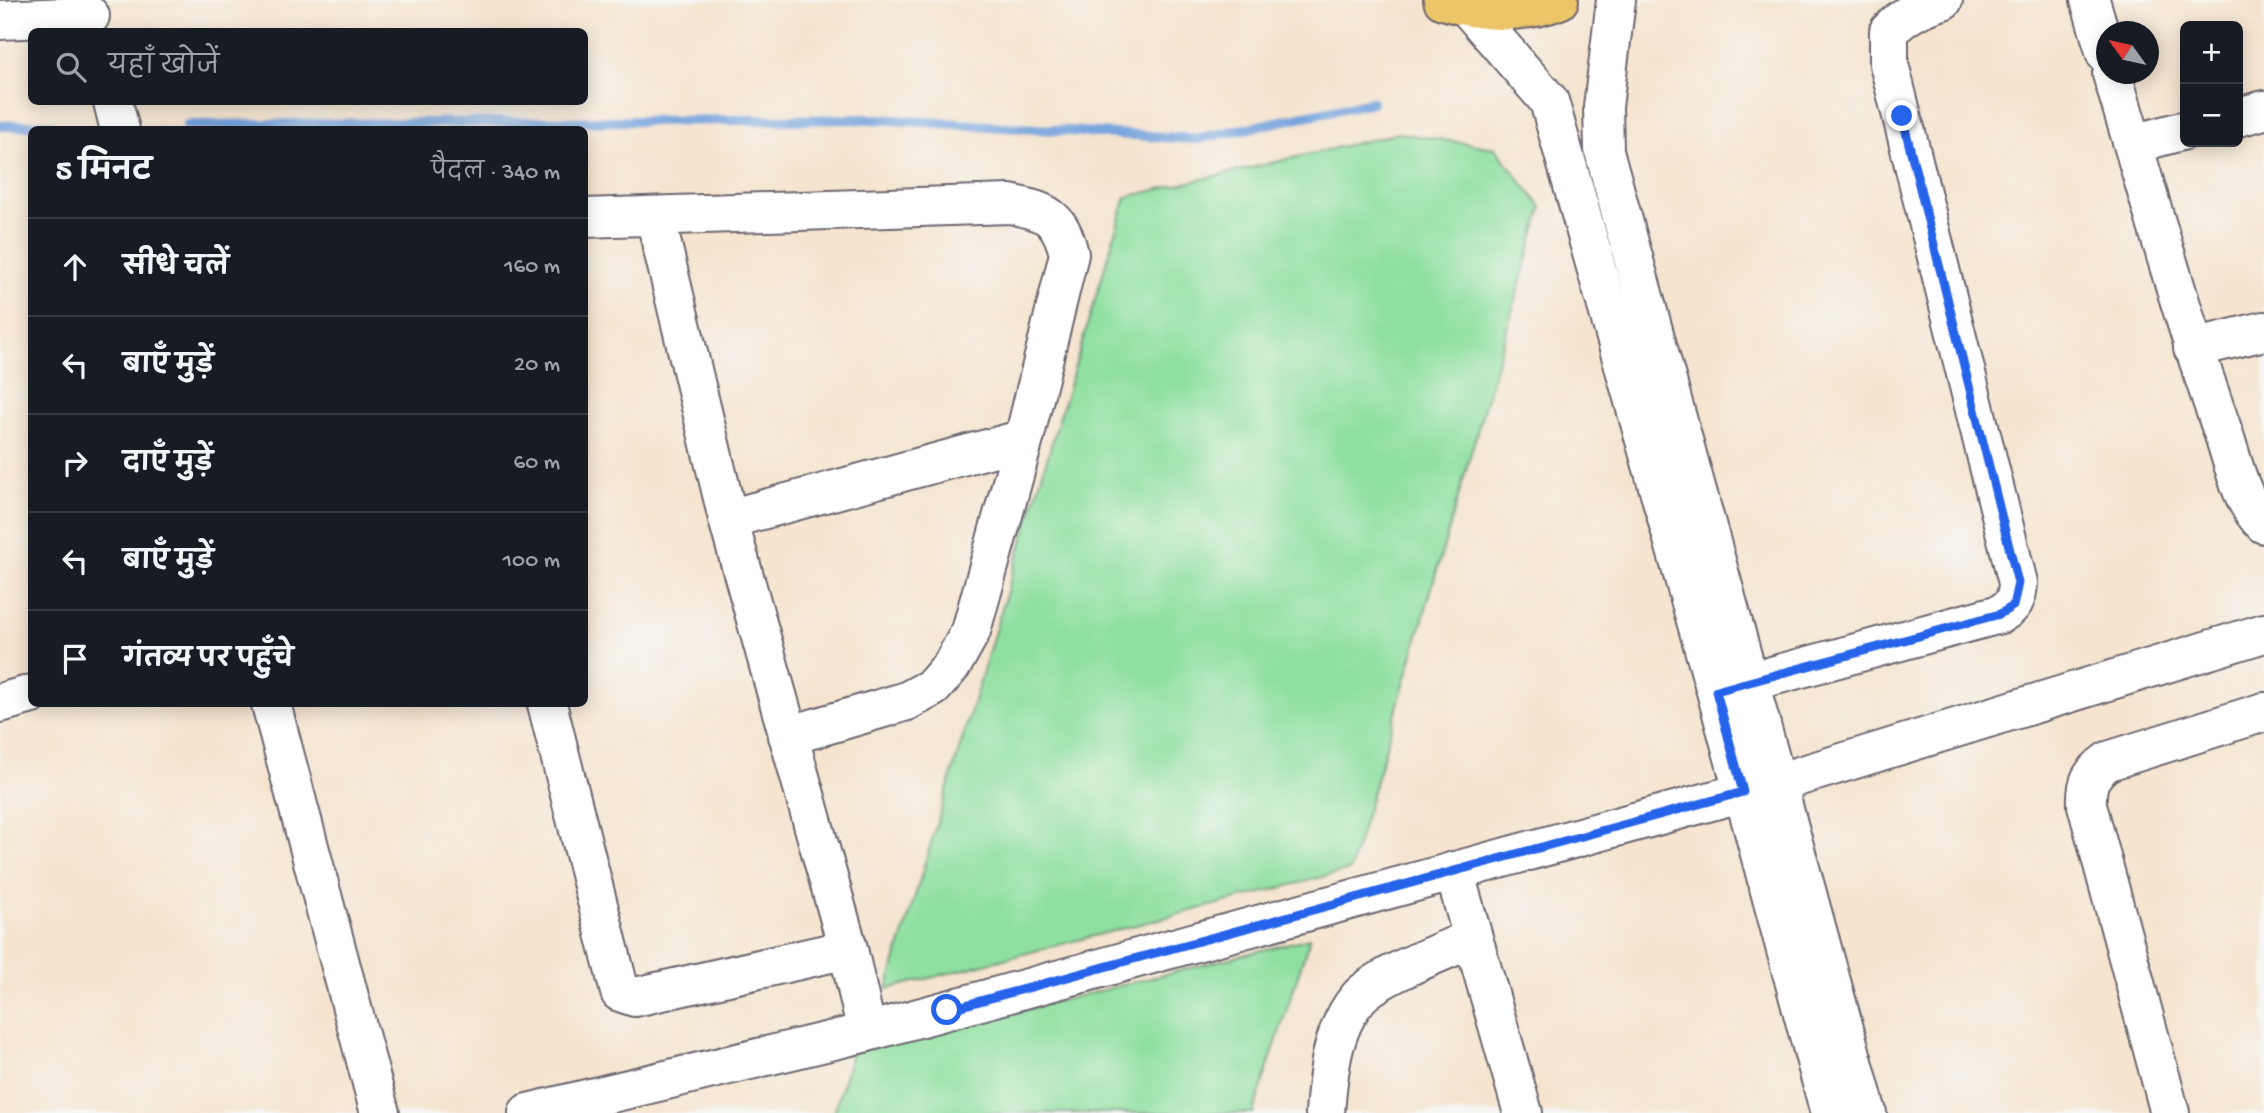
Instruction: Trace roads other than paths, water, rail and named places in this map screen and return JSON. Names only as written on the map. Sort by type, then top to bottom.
[{"type":"highway","points":[[1455,4],[1509,11],[1559,0]]},
{"type":"street","points":[[1616,0],[1603,107],[1604,151],[1733,687],[1760,787],[1830,1113]]},
{"type":"street","points":[[1733,687],[2000,614],[2013,606],[2017,595],[2018,583],[1889,64],[1889,31],[1919,7],[1943,0]]},
{"type":"street","points":[[2090,0],[2096,21]]},
{"type":"street","points":[[1455,4],[1549,101],[1733,687]]},
{"type":"street","points":[[0,20],[90,16]]},
{"type":"street","points":[[2115,84],[2193,348],[2245,493],[2256,517],[2264,524]]},
{"type":"street","points":[[114,105],[119,126]]},
{"type":"street","points":[[2243,116],[2264,110]]},
{"type":"street","points":[[2133,144],[2180,131]]},
{"type":"street","points":[[588,218],[1010,204],[1050,215],[1063,230],[1069,254],[1024,439],[971,631],[952,665],[933,687],[907,701],[788,736]]},
{"type":"street","points":[[655,216],[728,519],[848,949],[867,1032]]},
{"type":"street","points":[[2193,348],[2264,331]]},
{"type":"street","points":[[728,519],[1024,439]]},
{"type":"street","points":[[528,1113],[867,1032],[1760,787],[2264,633]]},
{"type":"street","points":[[0,703],[28,695]]},
{"type":"street","points":[[272,707],[380,1113]]},
{"type":"street","points":[[548,707],[616,985],[620,992],[635,997],[848,949]]},
{"type":"street","points":[[2170,1113],[2087,805],[2086,787],[2092,773],[2108,761],[2264,712]]},
{"type":"street","points":[[1760,787],[1867,1113]]},
{"type":"street","points":[[1454,871],[1523,1113]]},
{"type":"street","points":[[1325,1113],[1334,1043],[1347,1015],[1361,995],[1386,979],[1474,938]]},
{"type":"waterway","points":[[187,125],[876,119],[1196,139],[1372,102]]},
{"type":"waterway","points":[[0,126],[48,125]]}]
